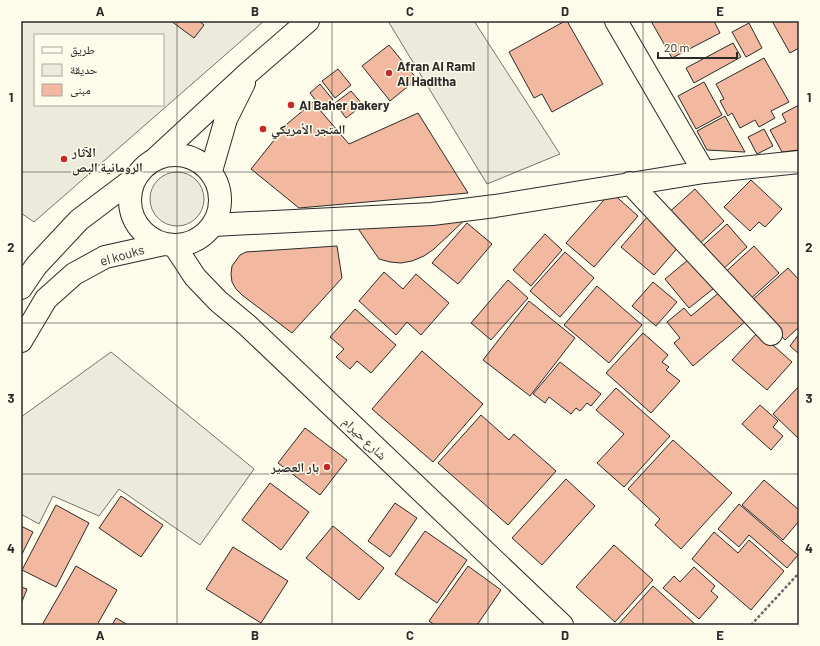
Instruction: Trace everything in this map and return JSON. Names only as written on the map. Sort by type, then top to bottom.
[{"type":"street","points":[[21,288],[36,266],[79,220],[136,177],[143,168],[308,21]]},
{"type":"street","points":[[616,21],[704,172]]},
{"type":"street","points":[[211,171],[226,120],[248,73]]},
{"type":"street","points":[[136,177],[131,192],[131,209],[138,224],[149,236],[169,244],[189,243],[203,236],[213,225],[221,207],[219,188],[211,171],[198,161],[184,155],[168,155],[153,160]]},
{"type":"street","points":[[213,225],[432,214],[495,206],[704,172],[799,162]]},
{"type":"street","points":[[630,183],[771,334]]},
{"type":"street","name":"el kouks","points":[[21,341],[46,299],[74,274],[105,257],[169,244]]},
{"type":"street","name":"شارع حيرام","points":[[169,244],[195,277],[218,301],[246,325],[562,625]]},
{"type":"path","points":[[751,625],[799,573]]},
{"type":"green space","name":"الآثار الرومانية البص","points":[[21,21],[264,21],[34,222],[21,213]]},
{"type":"green space","points":[[172,172],[182,172],[192,176],[200,184],[204,194],[204,204],[200,214],[192,222],[182,226],[172,226],[162,222],[154,214],[150,204],[150,194],[154,184],[162,176]]},
{"type":"shaded area","points":[[388,21],[474,21],[560,154],[487,184]]},
{"type":"shaded area","points":[[111,352],[254,469],[200,545],[119,489],[99,516],[53,496],[39,524],[21,514],[21,417]]},
{"type":"building","points":[[171,21],[199,21],[204,25],[194,38]]},
{"type":"building","points":[[567,21],[603,84],[552,112],[542,94],[534,98],[509,52]]},
{"type":"building","points":[[651,21],[714,21],[720,33],[672,58]]},
{"type":"building","points":[[772,21],[799,21],[799,48],[790,53]]},
{"type":"building","points":[[749,23],[762,48],[746,57],[732,32]]},
{"type":"building","points":[[733,43],[741,57],[694,83],[686,68]]},
{"type":"building","name":"Afran Al Raml Al Haditha","points":[[389,45],[417,79],[390,101],[362,66]]},
{"type":"building","points":[[764,58],[789,102],[771,111],[775,118],[759,127],[755,120],[740,128],[732,113],[728,116],[720,101],[724,99],[716,84]]},
{"type":"building","points":[[338,69],[351,85],[335,98],[322,81]]},
{"type":"building","points":[[704,82],[722,115],[696,129],[678,96]]},
{"type":"building","points":[[320,84],[333,100],[322,109],[310,93]]},
{"type":"building","points":[[351,91],[363,105],[346,118],[335,103]]},
{"type":"building","points":[[313,102],[349,144],[418,113],[468,193],[299,208],[251,169],[287,124]]},
{"type":"building","points":[[799,105],[799,150],[782,152],[770,130],[786,122],[782,114]]},
{"type":"building","points":[[725,116],[745,152],[707,150],[697,131]]},
{"type":"building","points":[[764,129],[773,146],[757,154],[748,137]]},
{"type":"building","points":[[751,180],[782,209],[765,227],[759,222],[750,231],[724,207]]},
{"type":"building","points":[[695,189],[724,221],[696,247],[666,215]]},
{"type":"building","points":[[611,192],[638,216],[594,267],[566,243]]},
{"type":"building","points":[[469,216],[434,249],[424,256],[412,261],[401,263],[379,259],[357,227]]},
{"type":"building","points":[[648,216],[681,244],[654,275],[621,247]]},
{"type":"building","points":[[467,223],[492,244],[458,284],[432,263]]},
{"type":"building","points":[[727,224],[747,247],[719,273],[698,250]]},
{"type":"building","points":[[545,234],[562,250],[531,286],[513,270]]},
{"type":"building","points":[[337,246],[342,278],[292,333],[242,295],[232,282],[232,266],[240,255],[246,252]]},
{"type":"building","points":[[754,246],[779,273],[746,303],[721,276]]},
{"type":"building","points":[[565,252],[594,278],[560,317],[530,291]]},
{"type":"building","points":[[694,255],[718,285],[689,308],[665,279]]},
{"type":"building","points":[[788,268],[799,280],[799,327],[785,340],[750,302]]},
{"type":"building","points":[[384,272],[403,289],[416,274],[449,303],[421,335],[407,322],[396,335],[359,301]]},
{"type":"building","points":[[508,280],[528,298],[491,340],[471,323]]},
{"type":"building","points":[[653,282],[677,302],[656,326],[632,306]]},
{"type":"building","points":[[597,286],[642,325],[609,363],[564,325]]},
{"type":"building","points":[[721,291],[746,321],[693,366],[674,343],[680,338],[667,322],[684,308],[691,316]]},
{"type":"building","points":[[529,301],[575,338],[530,396],[483,360]]},
{"type":"building","points":[[355,309],[396,345],[371,373],[357,361],[350,369],[336,357],[344,349],[330,337]]},
{"type":"building","points":[[758,332],[792,362],[767,390],[732,360]]},
{"type":"building","points":[[643,333],[668,355],[662,362],[669,367],[666,370],[680,381],[651,413],[606,373]]},
{"type":"building","points":[[799,334],[799,354],[790,346]]},
{"type":"building","points":[[422,351],[483,404],[433,462],[372,409]]},
{"type":"building","points":[[560,362],[601,394],[591,406],[587,403],[580,411],[576,408],[571,414],[549,397],[545,403],[533,394]]},
{"type":"building","points":[[799,386],[799,439],[773,414]]},
{"type":"building","points":[[616,388],[670,436],[624,487],[597,463],[624,434],[596,410]]},
{"type":"building","points":[[760,405],[778,421],[773,427],[783,436],[771,450],[742,424]]},
{"type":"building","points":[[481,415],[509,440],[514,434],[556,471],[508,525],[438,463]]},
{"type":"building","points":[[305,428],[347,460],[320,495],[278,463]]},
{"type":"building","points":[[673,440],[732,493],[681,549],[655,525],[660,519],[628,489]]},
{"type":"building","points":[[566,479],[595,506],[542,565],[512,538]]},
{"type":"building","points":[[764,480],[799,510],[799,521],[783,540],[742,505]]},
{"type":"building","points":[[270,483],[309,512],[281,550],[242,520]]},
{"type":"building","points":[[121,496],[163,525],[141,557],[99,528]]},
{"type":"building","points":[[395,503],[417,518],[390,557],[368,541]]},
{"type":"building","points":[[739,504],[798,555],[787,568],[749,535],[739,547],[718,529]]},
{"type":"building","points":[[56,505],[89,523],[56,587],[22,570]]},
{"type":"building","points":[[21,526],[33,532],[21,556]]},
{"type":"building","points":[[333,526],[384,568],[359,600],[306,558]]},
{"type":"building","points":[[425,531],[467,560],[437,603],[395,574]]},
{"type":"building","points":[[714,532],[738,553],[749,540],[784,571],[751,610],[692,559]]},
{"type":"building","points":[[614,545],[653,580],[615,622],[576,587]]},
{"type":"building","points":[[233,547],[288,581],[261,623],[206,589]]},
{"type":"building","points":[[76,566],[117,590],[97,625],[42,625]]},
{"type":"building","points":[[468,566],[501,590],[477,625],[435,625],[429,621]]},
{"type":"building","points":[[694,567],[715,586],[711,591],[718,597],[699,619],[663,588],[674,576],[680,582]]},
{"type":"building","points":[[653,586],[696,625],[618,625]]},
{"type":"building","points":[[21,587],[27,589],[21,604]]},
{"type":"building","points":[[116,618],[128,625],[112,625]]},
{"type":"place","name":"Afran Al Raml Al Haditha","points":[[389,73]]},
{"type":"place","name":"Al Baher bakery","points":[[291,105]]},
{"type":"place","name":"المتجر الأمريكي","points":[[263,129]]},
{"type":"place","name":"الآثار الرومانية البص","points":[[64,159]]},
{"type":"place","name":"بار العصير","points":[[327,467]]}]
